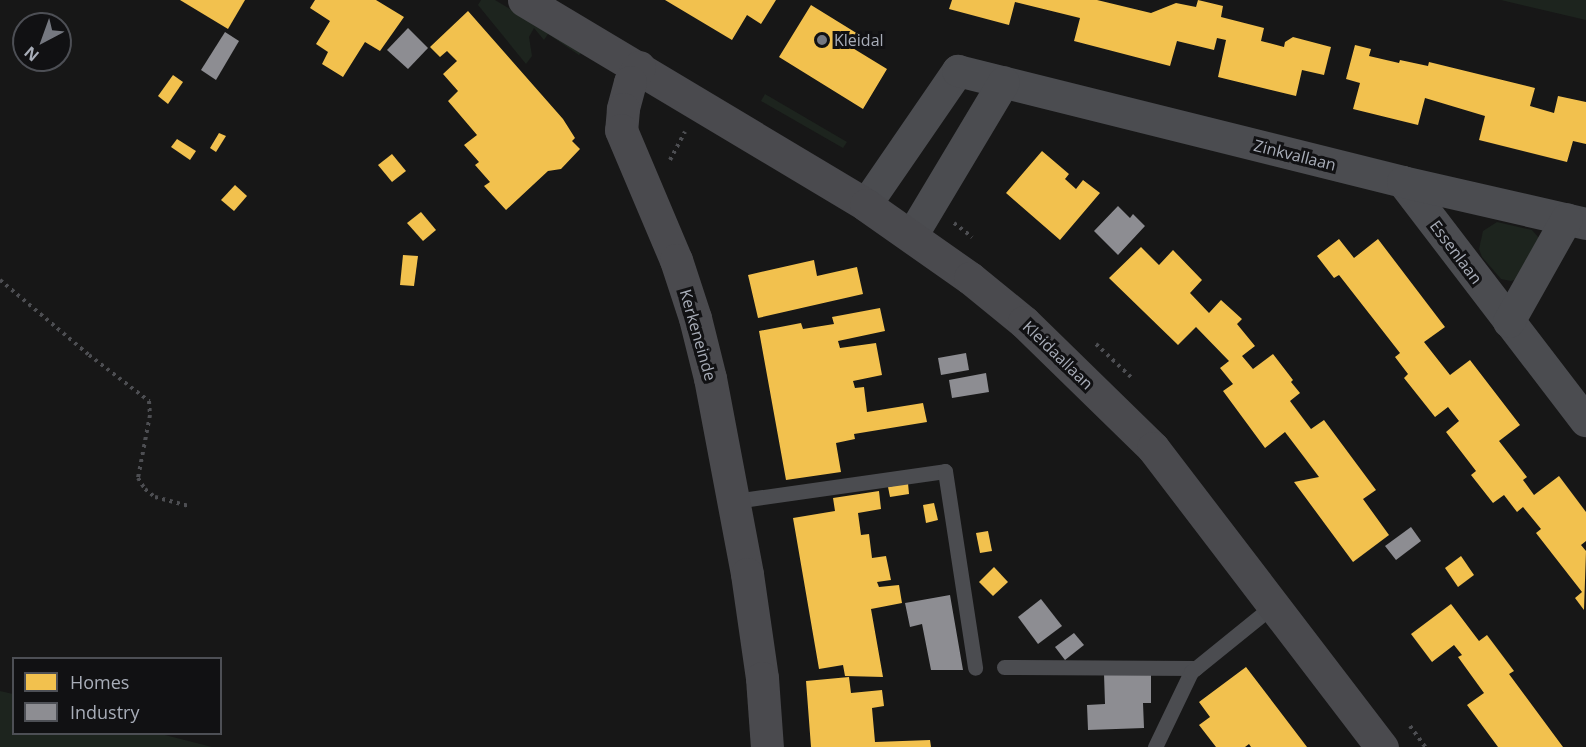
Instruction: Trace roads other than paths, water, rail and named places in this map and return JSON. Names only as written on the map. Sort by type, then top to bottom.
[{"type":"street","points":[[524,0],[639,67]]},
{"type":"street","name":"Kleidaallaan","points":[[639,67],[867,205],[970,278],[1024,322],[1153,448],[1275,604],[1382,747]]},
{"type":"street","name":"Kerkeneinde","points":[[639,67],[628,91],[621,130],[676,261],[695,318],[735,501],[762,678],[767,747]]},
{"type":"street","name":"Zinkvallaan","points":[[867,205],[958,71],[1403,182],[1576,221]]},
{"type":"street","points":[[912,236],[1004,82]]},
{"type":"street","name":"Essenlaan","points":[[1403,182],[1586,421]]},
{"type":"street","points":[[1509,322],[1576,221]]},
{"type":"lane","points":[[735,501],[945,471],[975,668]]},
{"type":"lane","points":[[1155,747],[1191,672],[1275,604]]},
{"type":"lane","points":[[1004,667],[1196,668]]},
{"type":"place","name":"Kleidal","points":[[822,40]]}]
